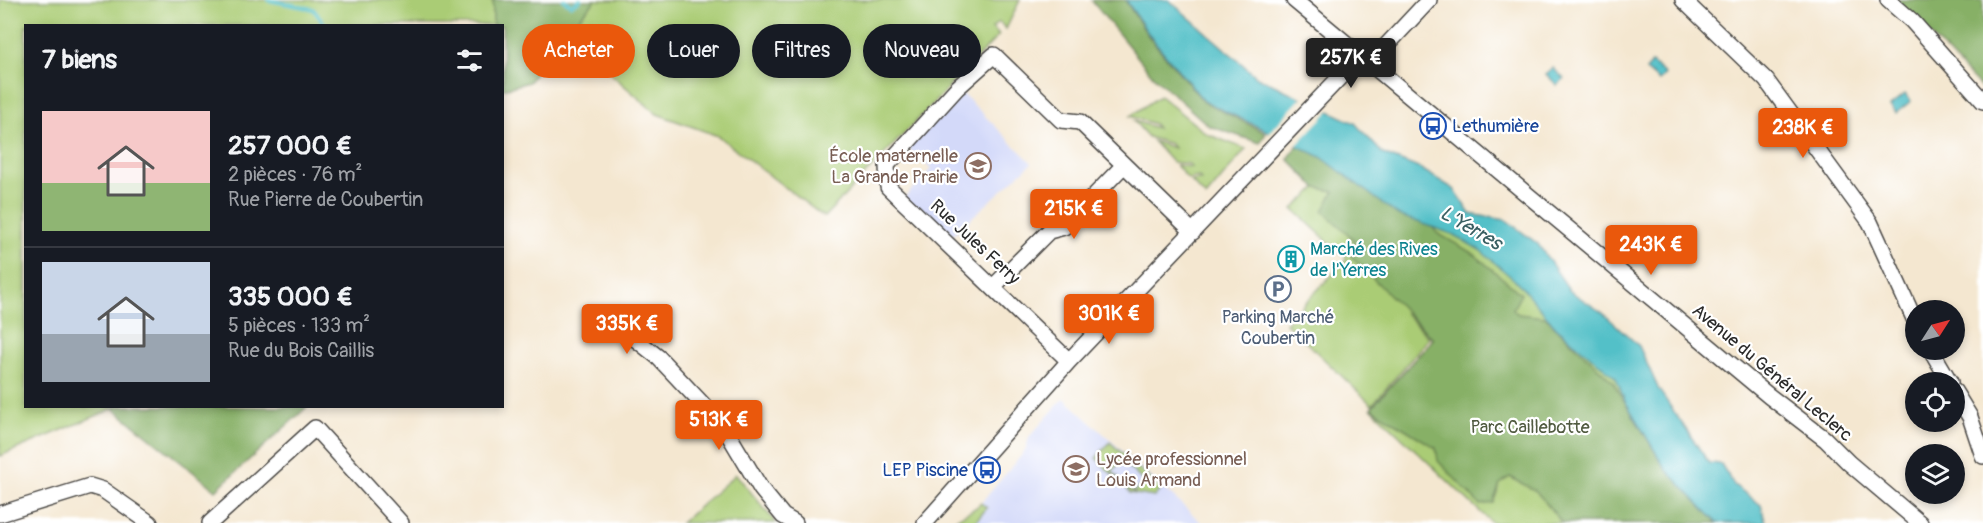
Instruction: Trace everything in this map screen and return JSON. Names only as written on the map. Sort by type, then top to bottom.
[{"type":"street","name":"Avenue du Général Leclerc","points":[[1294,0],[1760,388],[1825,439],[1849,463],[1920,523]]},
{"type":"street","points":[[926,523],[1070,362],[1271,148],[1318,100],[1429,0]]},
{"type":"street","points":[[1683,0],[1766,80],[1870,222],[1906,300]]},
{"type":"street","points":[[1888,0],[1912,21],[1983,101]]},
{"type":"street","name":"Rue Jules Ferry","points":[[1070,362],[994,286],[888,187],[886,165],[957,88],[994,55],[1061,120],[1080,122],[1193,232]]},
{"type":"street","points":[[994,286],[1049,231],[1064,227],[1124,165]]},
{"type":"street","points":[[619,326],[658,357],[724,427],[761,489],[783,516],[795,523]]},
{"type":"street","points":[[1965,409],[1983,456]]},
{"type":"street","points":[[210,523],[315,428],[401,523]]},
{"type":"street","points":[[0,514],[90,486],[103,490],[150,523]]},
{"type":"shaded area","name":"École maternelle La Grande Prairie","points":[[957,88],[1032,163],[946,241],[902,200],[931,169],[904,145]]},
{"type":"shaded area","name":"Lycée professionnel Louis Armand","points":[[1064,398],[1202,523],[952,523],[957,517],[973,513],[1025,451],[1029,437]]},
{"type":"green space","points":[[0,0],[493,0],[493,24],[24,24],[24,408],[115,408],[0,456]]},
{"type":"green space","points":[[493,0],[596,0],[574,24],[522,24],[522,78],[532,78],[529,82],[504,89],[504,24],[493,24]]},
{"type":"green space","points":[[596,0],[1020,0],[1006,29],[999,22],[992,28],[999,35],[981,54],[981,24],[863,24],[863,78],[958,78],[824,217],[718,136],[657,114],[616,78],[635,78],[635,24],[573,24]]},
{"type":"green space","points":[[1091,0],[1125,0],[1149,37],[1204,102],[1266,133],[1260,143],[1209,126],[1153,76]]},
{"type":"green space","points":[[1897,0],[1983,0],[1983,90]]},
{"type":"green space","points":[[1160,96],[1207,134],[1246,149],[1206,197],[1191,181],[1201,180],[1199,177],[1188,179],[1176,165],[1191,167],[1189,164],[1172,162],[1153,141],[1174,148],[1171,144],[1148,137],[1134,121],[1157,128],[1154,124],[1130,116]]},
{"type":"green space","name":"Parc Caillebotte","points":[[1300,142],[1429,222],[1437,233],[1474,254],[1521,294],[1513,309],[1518,314],[1545,317],[1613,382],[1665,468],[1717,523],[1562,523],[1536,491],[1510,477],[1500,484],[1493,503],[1480,505],[1438,461],[1436,448],[1371,408],[1433,339],[1349,254],[1354,240],[1323,211],[1334,191],[1317,188],[1288,159]]},
{"type":"green space","name":"Parc Caillebotte","points":[[1288,159],[1459,235],[1506,269],[1617,375],[1720,523],[1492,523],[1371,408],[1433,339],[1404,312],[1429,338],[1372,405],[1286,323],[1347,259],[1293,209],[1316,188]]},
{"type":"green space","points":[[116,408],[306,408],[216,490],[114,409]]},
{"type":"green space","points":[[1110,442],[1161,489],[1154,497],[1130,493],[1128,487],[1134,492],[1144,482],[1122,461],[1112,471],[1118,477],[1117,479],[1096,458]]},
{"type":"green space","points":[[736,474],[776,523],[681,523]]},
{"type":"green space","points":[[981,503],[987,508],[974,523],[952,523],[974,509]]},
{"type":"water","name":"L'Yerres","points":[[1126,0],[1169,0],[1257,77],[1355,123],[1383,154],[1421,169],[1454,189],[1470,214],[1506,220],[1538,244],[1570,291],[1603,313],[1639,346],[1659,390],[1709,463],[1721,464],[1734,485],[1761,505],[1766,523],[1717,523],[1665,468],[1625,401],[1616,378],[1556,327],[1518,283],[1480,250],[1452,234],[1398,215],[1321,157],[1204,101],[1150,36]]},
{"type":"water","points":[[1652,63],[1665,74],[1659,81],[1646,70]]},
{"type":"water","points":[[1553,68],[1564,79],[1557,85],[1546,74]]},
{"type":"water","points":[[1905,94],[1911,101],[1896,113],[1890,106]]},
{"type":"pier","points":[[1303,96],[1331,109],[1294,148],[1267,135]]},
{"type":"waterway","points":[[268,0],[313,9],[324,24]]},
{"type":"waterway","points":[[564,0],[571,5],[580,0]]},
{"type":"place","name":"Lethumière","points":[[1433,126]]},
{"type":"place","name":"École maternelle La Grande Prairie","points":[[978,166]]},
{"type":"place","name":"Marché des Rives de l'Yerres","points":[[1291,259]]},
{"type":"place","name":"Parking Marché Coubertin","points":[[1278,289]]},
{"type":"place","name":"Lycée professionnel Louis Armand","points":[[1076,469]]},
{"type":"place","name":"LEP Piscine","points":[[987,470]]}]
